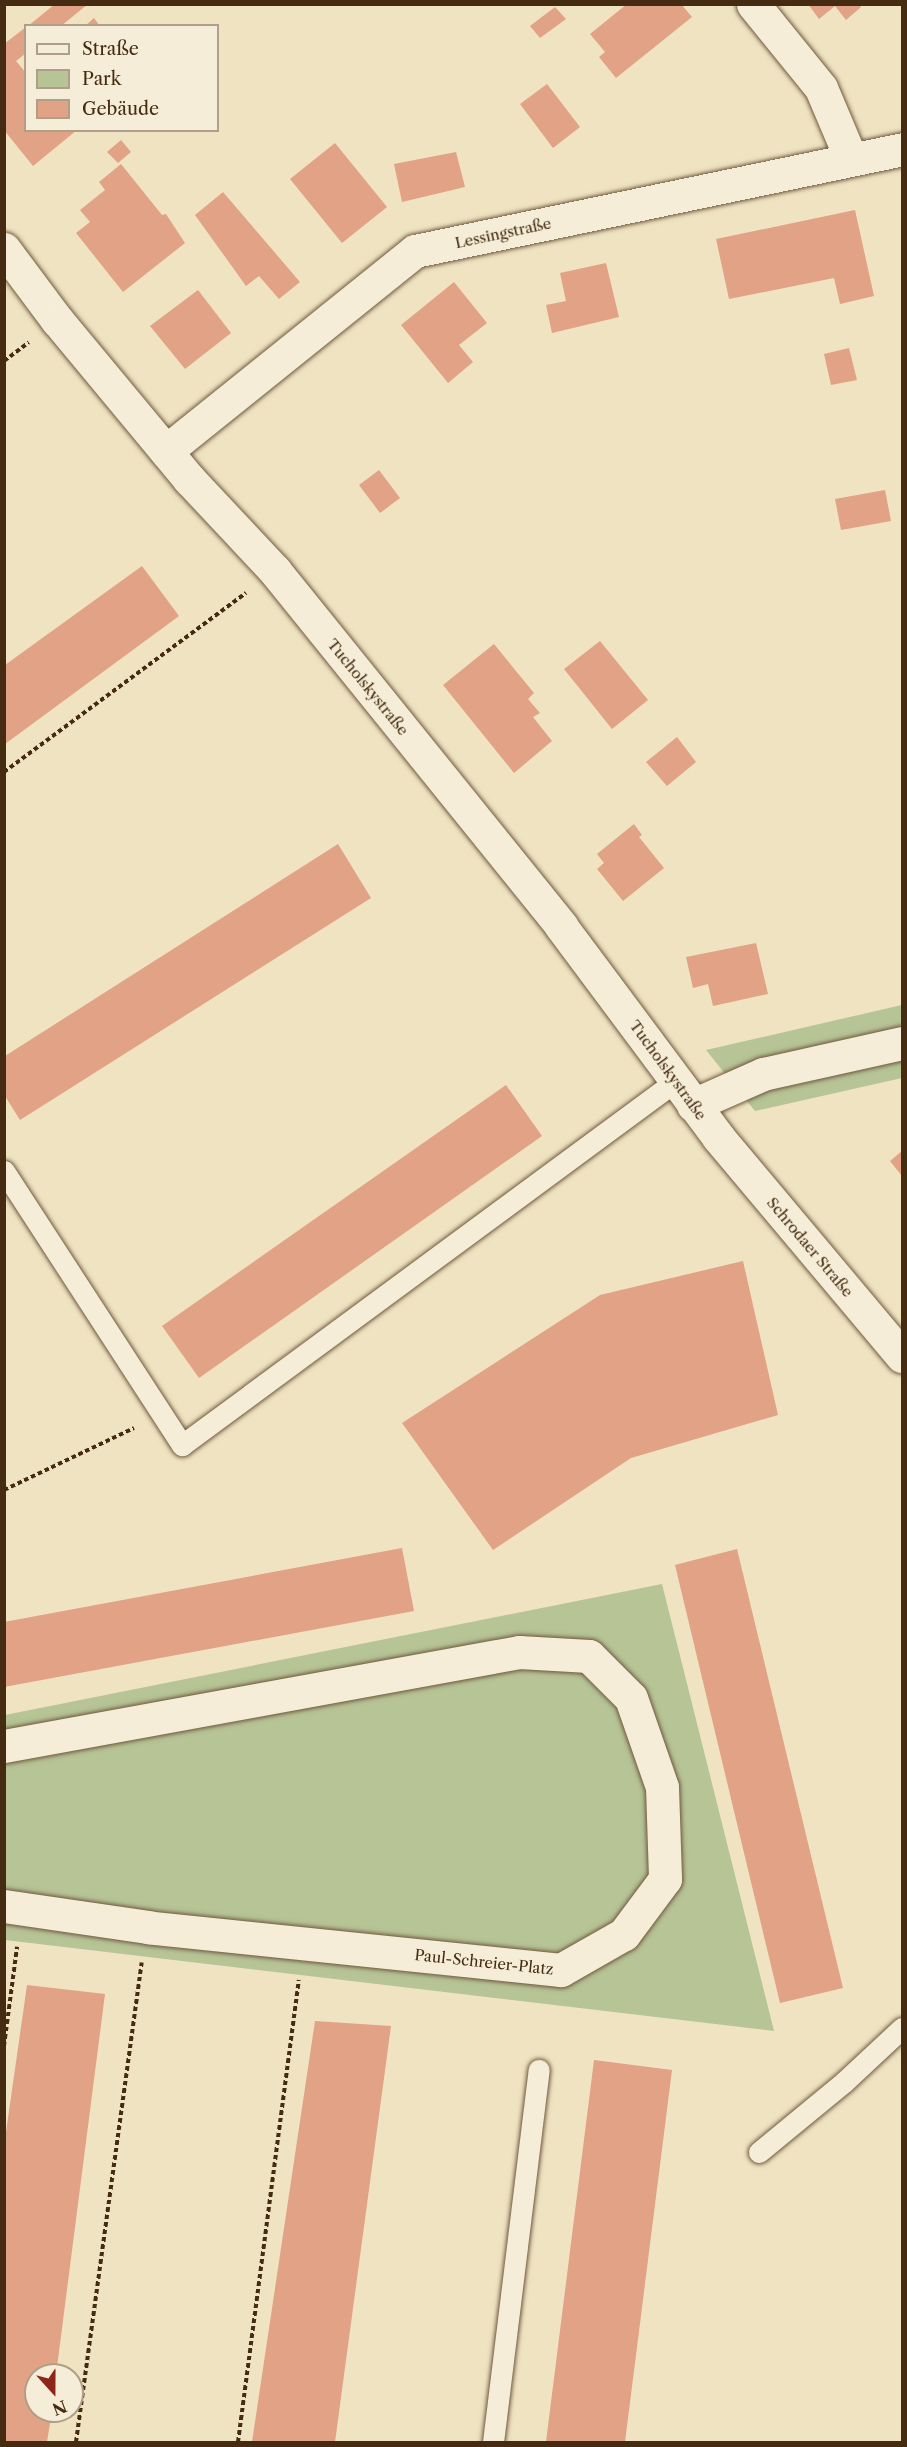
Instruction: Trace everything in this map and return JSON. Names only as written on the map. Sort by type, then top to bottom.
[{"type":"street","points":[[753,4],[821,88],[852,159]]},
{"type":"street","name":"Lessingstraße","points":[[166,451],[415,251],[903,148]]},
{"type":"street","name":"Tucholskystraße","points":[[4,249],[57,320],[166,451],[275,571],[561,926],[718,1137]]},
{"type":"street","points":[[685,1093],[903,1043]]},
{"type":"street","name":"Schrodaer Straße","points":[[718,1137],[903,1356]]},
{"type":"street","name":"Paul-Schreier-Platz","points":[[4,1746],[519,1652],[589,1656],[631,1698],[662,1787],[666,1879],[624,1934],[561,1970],[147,1927],[13,1907]]},
{"type":"lane","points":[[4,1171],[160,1416],[182,1445],[685,1093]]},
{"type":"lane","points":[[759,2152],[844,2082],[903,2028]]},
{"type":"lane","points":[[493,2442],[539,2070]]},
{"type":"path","points":[[4,772],[275,571]]},
{"type":"path","points":[[4,1490],[160,1416]]},
{"type":"path","points":[[4,2046],[13,1907]]},
{"type":"path","points":[[76,2442],[147,1927]]},
{"type":"path","points":[[238,2442],[304,1944]]},
{"type":"green space","points":[[902,1005],[902,1078],[755,1111],[706,1050]]},
{"type":"green space","points":[[662,1584],[774,2031],[5,1940],[5,1715]]},
{"type":"building","points":[[55,4],[88,4],[63,24],[30,24]]},
{"type":"building","points":[[627,4],[681,4],[692,17],[616,78],[599,57],[605,52],[590,34]]},
{"type":"building","points":[[808,4],[859,4],[861,7],[846,20],[835,6],[819,19]]},
{"type":"building","points":[[555,7],[566,19],[540,38],[530,26]]},
{"type":"building","points":[[94,18],[98,24],[87,24]]},
{"type":"building","points":[[24,29],[24,55],[16,61],[24,71],[24,132],[75,132],[33,166],[4,130],[4,44]]},
{"type":"building","points":[[547,84],[580,127],[553,148],[520,104]]},
{"type":"building","points":[[121,140],[131,152],[118,163],[107,152]]},
{"type":"building","points":[[335,143],[387,207],[342,243],[290,179]]},
{"type":"building","points":[[456,152],[465,187],[402,202],[394,164]]},
{"type":"building","points":[[121,164],[162,215],[166,214],[185,243],[123,292],[76,233],[90,222],[80,210],[105,190],[99,182]]},
{"type":"building","points":[[223,192],[300,282],[279,299],[259,276],[246,286],[195,215]]},
{"type":"building","points":[[855,210],[874,296],[840,304],[834,278],[729,299],[716,239]]},
{"type":"building","points":[[606,263],[619,317],[552,333],[546,305],[566,301],[560,273]]},
{"type":"building","points":[[454,282],[487,323],[459,345],[473,362],[448,383],[401,325]]},
{"type":"building","points":[[198,290],[231,333],[185,369],[150,326]]},
{"type":"building","points":[[849,348],[857,380],[831,385],[824,354]]},
{"type":"building","points":[[379,470],[400,498],[380,513],[359,485]]},
{"type":"building","points":[[885,490],[891,521],[841,530],[835,499]]},
{"type":"building","points":[[142,566],[179,616],[5,744],[5,665]]},
{"type":"building","points":[[600,641],[648,700],[612,729],[564,669]]},
{"type":"building","points":[[494,644],[534,693],[528,699],[540,713],[533,717],[552,741],[514,773],[443,685]]},
{"type":"building","points":[[677,737],[696,762],[667,786],[646,762]]},
{"type":"building","points":[[634,824],[642,835],[639,837],[664,868],[623,901],[597,869],[604,863],[597,854]]},
{"type":"building","points":[[338,844],[371,898],[20,1120],[5,1096],[5,1056]]},
{"type":"building","points":[[756,943],[768,994],[713,1006],[708,984],[693,988],[686,957]]},
{"type":"building","points":[[506,1085],[542,1136],[199,1378],[162,1326]]},
{"type":"building","points":[[902,1151],[902,1176],[890,1161]]},
{"type":"building","points":[[743,1261],[778,1415],[631,1458],[493,1550],[402,1423],[600,1295]]},
{"type":"building","points":[[402,1548],[414,1611],[4,1687],[4,1622]]},
{"type":"building","points":[[737,1549],[843,1988],[780,2003],[675,1565]]},
{"type":"building","points":[[27,1985],[105,1994],[58,2363],[24,2363],[24,2423],[50,2423],[47,2442],[4,2441],[4,2146]]},
{"type":"building","points":[[315,2021],[391,2026],[335,2442],[252,2442]]},
{"type":"building","points":[[594,2060],[672,2070],[625,2442],[546,2442]]}]
